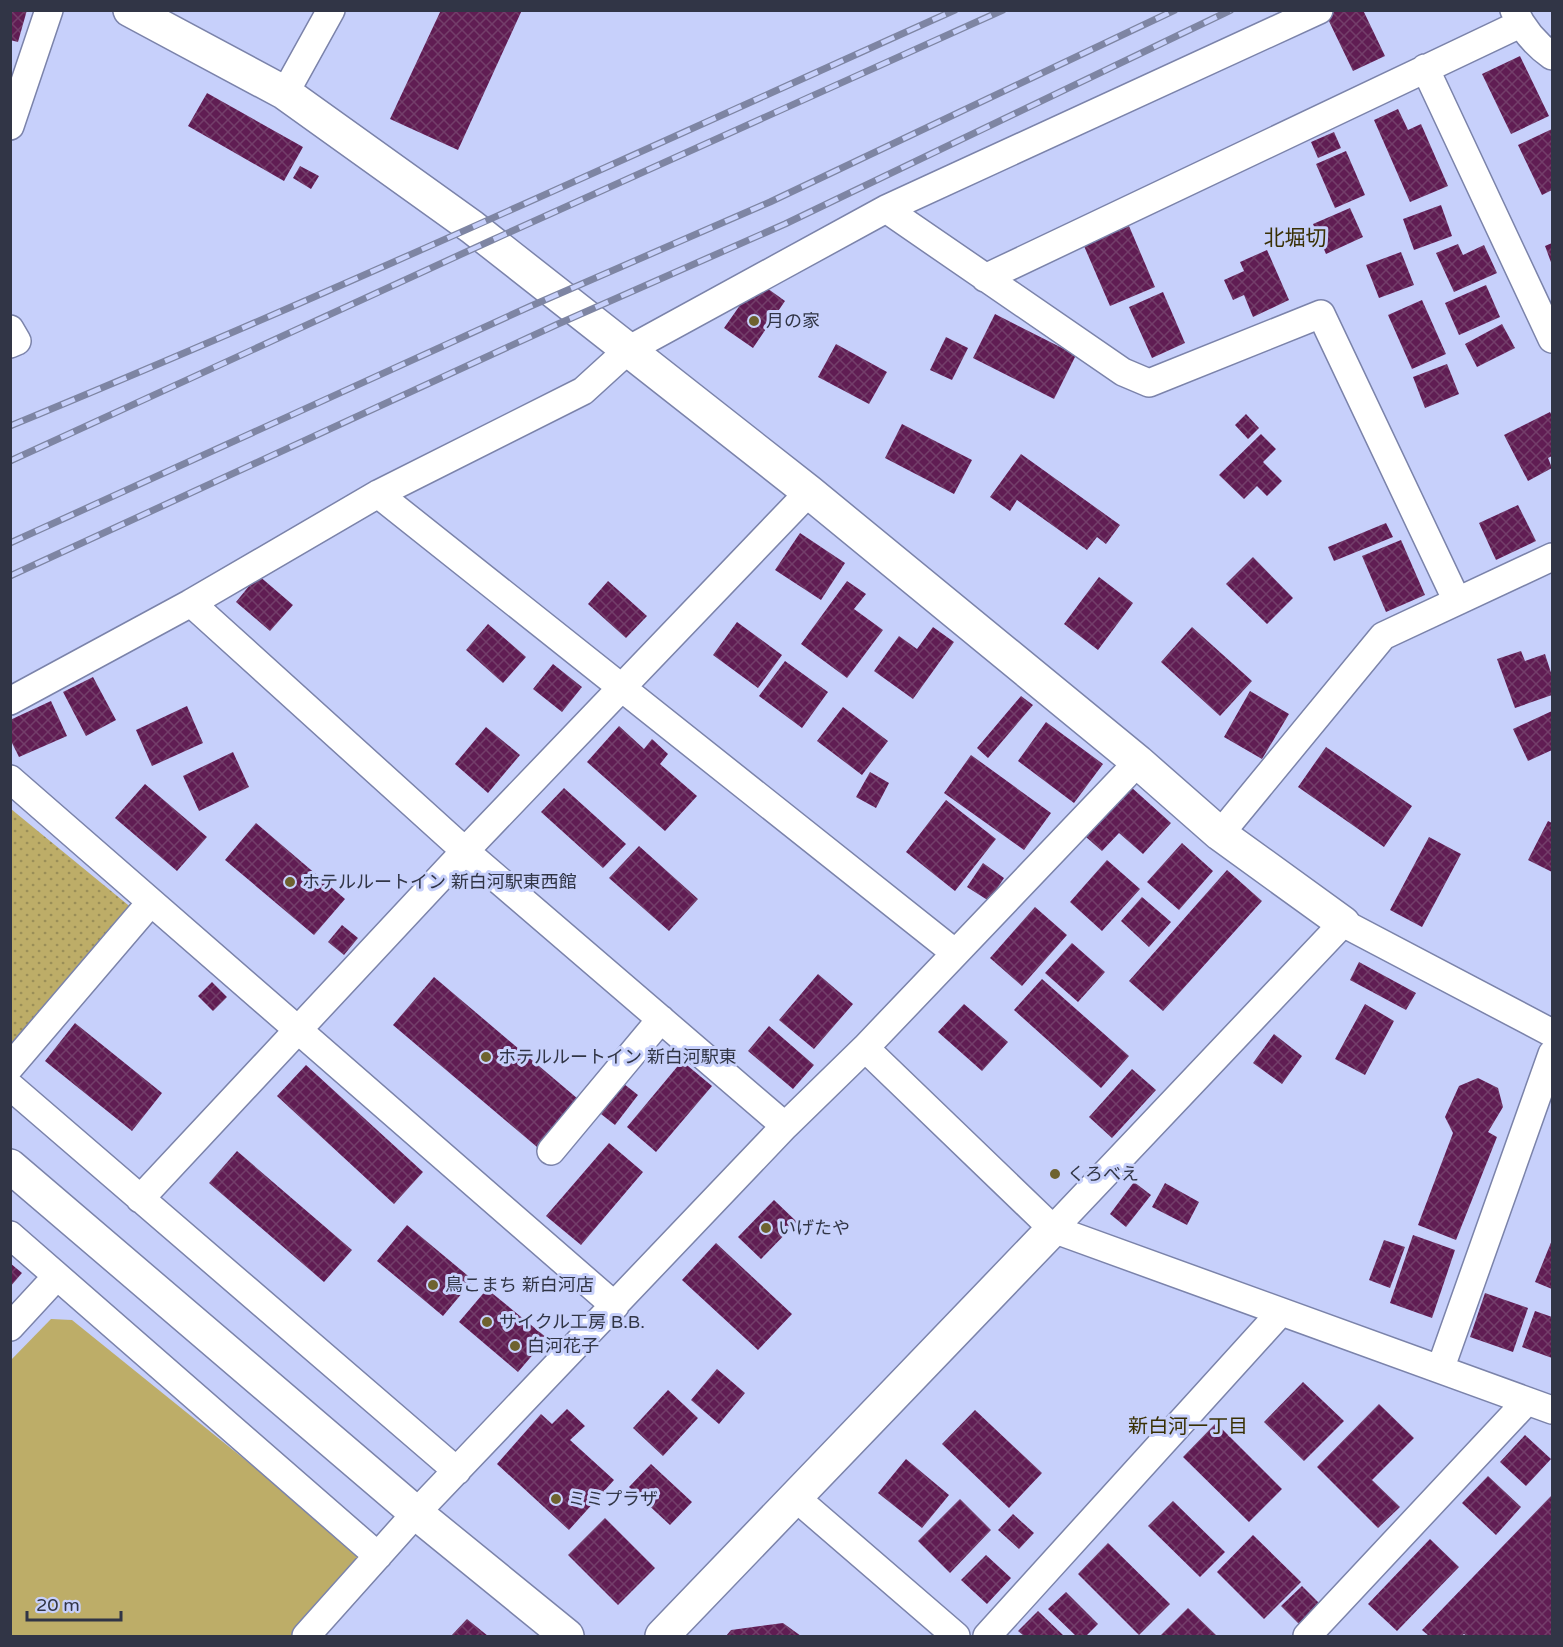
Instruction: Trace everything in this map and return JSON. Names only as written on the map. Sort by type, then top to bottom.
[{"type":"street","points":[[10,126],[49,10]]},
{"type":"street","points":[[130,10],[285,93],[472,227],[809,492],[1138,762],[1220,834],[1342,923],[1552,1033]]},
{"type":"street","points":[[285,93],[331,10]]},
{"type":"street","points":[[10,701],[191,603],[378,494],[583,391],[628,350],[886,209],[1319,10]]},
{"type":"street","points":[[985,278],[1425,68],[1517,17],[1537,46],[1552,56]]},
{"type":"street","points":[[1425,68],[1552,339]]},
{"type":"street","points":[[886,209],[1123,372],[1149,383],[1321,314],[1457,601]]},
{"type":"street","points":[[10,330],[17,341],[10,344]]},
{"type":"street","points":[[140,1199],[465,851],[809,492]]},
{"type":"street","points":[[378,494],[954,952]]},
{"type":"street","points":[[1220,834],[1383,636],[1457,601],[1550,563]]},
{"type":"street","points":[[191,603],[465,851],[785,1126]]},
{"type":"street","points":[[306,1636],[416,1514],[785,1126],[865,1048],[954,952],[1138,762]]},
{"type":"street","points":[[10,779],[615,1306]]},
{"type":"street","points":[[10,1067],[151,902]]},
{"type":"street","points":[[662,1636],[1053,1229],[1342,923]]},
{"type":"street","points":[[551,1151],[661,1019]]},
{"type":"street","points":[[865,1048],[1053,1229],[1441,1367],[1552,1410]]},
{"type":"street","points":[[1441,1367],[1552,1054]]},
{"type":"street","points":[[10,1086],[457,1471]]},
{"type":"street","points":[[10,1166],[416,1514],[567,1636]]},
{"type":"street","points":[[10,1235],[378,1556]]},
{"type":"street","points":[[10,1327],[57,1276]]},
{"type":"street","points":[[987,1636],[1281,1312]]},
{"type":"street","points":[[1307,1636],[1527,1401]]},
{"type":"street","points":[[796,1498],[956,1636]]},
{"type":"shaded area","points":[[11,809],[133,909],[11,1056]]},
{"type":"shaded area","points":[[51,1319],[72,1320],[362,1554],[300,1636],[11,1636],[10,1361]]},
{"type":"building","points":[[10,10],[27,10],[18,42],[10,40]]},
{"type":"building","points":[[441,10],[522,10],[458,150],[390,119]]},
{"type":"building","points":[[1336,10],[1363,10],[1385,56],[1353,71],[1326,15]]},
{"type":"building","points":[[1520,56],[1549,116],[1511,134],[1482,74]]},
{"type":"building","points":[[207,93],[303,147],[284,181],[188,126]]},
{"type":"building","points":[[1398,109],[1408,130],[1421,124],[1448,186],[1410,202],[1374,120]]},
{"type":"building","points":[[1552,129],[1552,190],[1542,195],[1518,145]]},
{"type":"building","points":[[1334,132],[1341,148],[1318,158],[1311,142]]},
{"type":"building","points":[[1346,151],[1365,195],[1335,208],[1316,164]]},
{"type":"building","points":[[300,166],[319,176],[311,189],[293,178]]},
{"type":"building","points":[[1441,205],[1452,236],[1414,250],[1403,219]]},
{"type":"building","points":[[1350,208],[1363,237],[1326,254],[1313,224]]},
{"type":"building","points":[[1129,226],[1155,287],[1110,306],[1084,246]]},
{"type":"building","points":[[1552,243],[1552,265],[1545,246]]},
{"type":"building","points":[[1458,244],[1463,255],[1484,245],[1497,273],[1454,292],[1436,253]]},
{"type":"building","points":[[1267,250],[1289,300],[1253,317],[1244,295],[1233,300],[1224,280],[1244,271],[1240,262]]},
{"type":"building","points":[[1401,252],[1414,285],[1379,298],[1366,265]]},
{"type":"building","points":[[757,281],[785,301],[753,348],[724,328]]},
{"type":"building","points":[[1486,285],[1500,317],[1459,335],[1445,303]]},
{"type":"building","points":[[1163,292],[1185,343],[1152,358],[1129,307]]},
{"type":"building","points":[[1422,300],[1446,354],[1412,369],[1388,315]]},
{"type":"building","points":[[995,314],[1076,355],[1054,399],[973,358]]},
{"type":"building","points":[[1502,324],[1515,348],[1477,367],[1465,344]]},
{"type":"building","points":[[946,337],[968,348],[952,380],[930,370]]},
{"type":"building","points":[[836,344],[887,372],[869,404],[818,377]]},
{"type":"building","points":[[1447,364],[1459,394],[1425,408],[1413,377]]},
{"type":"building","points":[[1550,412],[1552,416],[1552,456],[1548,458],[1552,468],[1528,481],[1504,435]]},
{"type":"building","points":[[1246,414],[1259,428],[1248,439],[1235,425]]},
{"type":"building","points":[[902,424],[972,460],[954,494],[885,458]]},
{"type":"building","points":[[1261,434],[1276,449],[1263,462],[1282,481],[1267,496],[1257,486],[1244,499],[1219,475]]},
{"type":"building","points":[[1021,454],[1120,525],[1106,544],[1097,537],[1087,550],[1017,500],[1010,511],[990,497]]},
{"type":"building","points":[[1518,505],[1536,541],[1496,560],[1479,523]]},
{"type":"building","points":[[1386,523],[1393,537],[1334,561],[1328,547]]},
{"type":"building","points":[[800,533],[845,563],[821,600],[775,570]]},
{"type":"building","points":[[1401,540],[1425,595],[1386,612],[1362,556]]},
{"type":"building","points":[[1253,557],[1293,598],[1267,624],[1226,584]]},
{"type":"building","points":[[258,575],[293,605],[270,631],[236,602]]},
{"type":"building","points":[[1099,577],[1133,603],[1098,650],[1064,624]]},
{"type":"building","points":[[608,581],[647,616],[626,638],[588,604]]},
{"type":"building","points":[[847,581],[866,594],[854,609],[883,630],[847,678],[801,644]]},
{"type":"building","points":[[737,622],[782,655],[758,688],[713,655]]},
{"type":"building","points":[[488,624],[526,657],[503,683],[466,650]]},
{"type":"building","points":[[933,627],[954,642],[913,699],[874,671],[899,636],[917,649]]},
{"type":"building","points":[[1192,627],[1252,681],[1220,716],[1161,662]]},
{"type":"building","points":[[1521,651],[1525,661],[1545,654],[1552,676],[1552,695],[1515,708],[1497,659]]},
{"type":"building","points":[[785,661],[828,692],[802,728],[759,696]]},
{"type":"building","points":[[553,664],[582,687],[562,712],[533,689]]},
{"type":"building","points":[[93,677],[116,720],[86,736],[63,692]]},
{"type":"building","points":[[1250,691],[1289,714],[1262,759],[1224,737]]},
{"type":"building","points":[[1021,696],[1033,705],[988,758],[977,748]]},
{"type":"building","points":[[51,701],[67,736],[19,757],[10,739],[10,720]]},
{"type":"building","points":[[187,706],[203,743],[152,766],[136,730]]},
{"type":"building","points":[[843,707],[888,741],[862,775],[817,741]]},
{"type":"building","points":[[1552,711],[1552,750],[1528,761],[1513,729]]},
{"type":"building","points":[[1046,722],[1103,764],[1074,803],[1018,761]]},
{"type":"building","points":[[619,726],[644,749],[652,739],[668,754],[660,764],[697,796],[665,831],[587,762]]},
{"type":"building","points":[[486,727],[520,755],[488,793],[455,764]]},
{"type":"building","points":[[1326,747],[1412,806],[1384,847],[1298,787]]},
{"type":"building","points":[[233,752],[249,787],[199,811],[183,776]]},
{"type":"building","points":[[971,755],[1051,813],[1024,850],[944,793]]},
{"type":"building","points":[[870,772],[889,783],[876,808],[856,797]]},
{"type":"building","points":[[145,784],[207,837],[177,871],[115,818]]},
{"type":"building","points":[[1131,787],[1171,823],[1143,854],[1119,833],[1102,851],[1086,837]]},
{"type":"building","points":[[564,788],[626,844],[603,868],[541,812]]},
{"type":"building","points":[[946,800],[996,839],[955,891],[906,852]]},
{"type":"building","points":[[1548,821],[1552,823],[1552,872],[1528,860]]},
{"type":"building","points":[[256,823],[345,899],[314,935],[225,860]]},
{"type":"building","points":[[1429,837],[1461,854],[1422,927],[1390,910]]},
{"type":"building","points":[[1182,843],[1213,871],[1179,910],[1147,882]]},
{"type":"building","points":[[639,846],[698,899],[669,931],[609,878]]},
{"type":"building","points":[[1107,860],[1140,889],[1102,931],[1070,902]]},
{"type":"building","points":[[983,863],[1004,878],[989,901],[967,887]]},
{"type":"building","points":[[1227,870],[1262,901],[1163,1011],[1129,981]]},
{"type":"building","points":[[1142,897],[1171,922],[1149,947],[1121,921]]},
{"type":"building","points":[[1035,907],[1067,935],[1022,986],[990,958]]},
{"type":"building","points":[[342,925],[358,938],[344,955],[328,942]]},
{"type":"building","points":[[1072,943],[1105,972],[1078,1002],[1045,973]]},
{"type":"building","points":[[1359,962],[1416,993],[1406,1010],[1350,980]]},
{"type":"building","points":[[818,974],[853,1004],[814,1049],[779,1020]]},
{"type":"building","points":[[434,977],[578,1099],[537,1147],[393,1025]]},
{"type":"building","points":[[1042,979],[1129,1056],[1101,1088],[1014,1010]]},
{"type":"building","points":[[212,982],[227,997],[213,1011],[198,996]]},
{"type":"building","points":[[964,1004],[1008,1042],[982,1071],[938,1032]]},
{"type":"building","points":[[1365,1004],[1394,1021],[1365,1075],[1335,1059]]},
{"type":"building","points":[[75,1023],[162,1093],[132,1131],[45,1061]]},
{"type":"building","points":[[769,1026],[814,1065],[793,1089],[748,1051]]},
{"type":"building","points":[[1274,1034],[1302,1056],[1282,1084],[1253,1063]]},
{"type":"building","points":[[682,1061],[712,1086],[656,1152],[627,1127]]},
{"type":"building","points":[[306,1065],[423,1172],[394,1204],[277,1096]]},
{"type":"building","points":[[1132,1069],[1156,1090],[1112,1138],[1089,1117]]},
{"type":"building","points":[[1478,1078],[1498,1088],[1503,1107],[1488,1132],[1497,1137],[1456,1240],[1418,1225],[1453,1133],[1445,1117],[1459,1086]]},
{"type":"building","points":[[624,1084],[638,1095],[615,1125],[601,1114]]},
{"type":"building","points":[[609,1143],[643,1172],[581,1245],[546,1216]]},
{"type":"building","points":[[237,1151],[352,1250],[324,1282],[209,1183]]},
{"type":"building","points":[[1134,1182],[1151,1195],[1126,1227],[1110,1214]]},
{"type":"building","points":[[1165,1183],[1199,1202],[1187,1225],[1152,1207]]},
{"type":"building","points":[[774,1200],[797,1222],[761,1259],[738,1237]]},
{"type":"building","points":[[407,1225],[473,1280],[443,1316],[377,1261]]},
{"type":"building","points":[[1413,1235],[1455,1250],[1432,1318],[1390,1303]]},
{"type":"building","points":[[1384,1240],[1405,1247],[1390,1288],[1369,1280]]},
{"type":"building","points":[[1552,1240],[1552,1289],[1535,1282]]},
{"type":"building","points":[[716,1243],[792,1314],[758,1350],[682,1280]]},
{"type":"building","points":[[10,1263],[22,1273],[10,1287]]},
{"type":"building","points":[[487,1289],[547,1338],[518,1372],[459,1322]]},
{"type":"building","points":[[1485,1293],[1528,1308],[1513,1352],[1470,1337]]},
{"type":"building","points":[[1535,1311],[1552,1317],[1552,1358],[1522,1347]]},
{"type":"building","points":[[717,1369],[745,1393],[719,1424],[691,1400]]},
{"type":"building","points":[[1303,1382],[1344,1421],[1304,1461],[1264,1422]]},
{"type":"building","points":[[668,1390],[698,1418],[663,1456],[633,1428]]},
{"type":"building","points":[[1379,1404],[1414,1438],[1372,1480],[1400,1507],[1378,1528],[1317,1467]]},
{"type":"building","points":[[567,1409],[585,1426],[570,1440],[614,1480],[569,1530],[497,1464],[541,1414],[552,1424]]},
{"type":"building","points":[[975,1410],[1042,1473],[1009,1508],[942,1444]]},
{"type":"building","points":[[1216,1423],[1282,1489],[1249,1522],[1183,1457]]},
{"type":"building","points":[[1525,1435],[1551,1459],[1526,1486],[1500,1462]]},
{"type":"building","points":[[906,1459],[949,1495],[922,1528],[878,1493]]},
{"type":"building","points":[[651,1464],[692,1502],[670,1525],[629,1487]]},
{"type":"building","points":[[1488,1476],[1521,1507],[1496,1535],[1462,1503]]},
{"type":"building","points":[[1552,1495],[1552,1636],[1467,1636],[1464,1634],[1461,1636],[1429,1636],[1422,1630]]},
{"type":"building","points":[[960,1499],[991,1530],[950,1573],[918,1541]]},
{"type":"building","points":[[1173,1501],[1225,1552],[1200,1577],[1148,1526]]},
{"type":"building","points":[[1013,1514],[1034,1533],[1019,1549],[998,1530]]},
{"type":"building","points":[[605,1518],[655,1568],[618,1605],[568,1555]]},
{"type":"building","points":[[1253,1535],[1301,1582],[1264,1619],[1217,1572]]},
{"type":"building","points":[[1430,1539],[1459,1567],[1397,1631],[1368,1604]]},
{"type":"building","points":[[1108,1543],[1170,1604],[1139,1635],[1078,1574]]},
{"type":"building","points":[[986,1555],[1011,1578],[987,1604],[961,1580]]},
{"type":"building","points":[[1302,1586],[1319,1603],[1299,1624],[1281,1606]]},
{"type":"building","points":[[1066,1592],[1098,1624],[1086,1636],[1076,1636],[1048,1609]]},
{"type":"building","points":[[1188,1608],[1217,1636],[1160,1636]]},
{"type":"building","points":[[1038,1611],[1064,1636],[1024,1636],[1018,1631]]},
{"type":"building","points":[[467,1619],[488,1636],[451,1636]]},
{"type":"building","points":[[783,1623],[801,1636],[726,1636],[731,1630]]},
{"type":"railway","points":[[10,426],[248,326],[955,10]]},
{"type":"railway","points":[[10,461],[490,241],[1003,10]]},
{"type":"railway","points":[[10,543],[531,306],[770,202],[1175,10]]},
{"type":"railway","points":[[10,576],[558,324],[785,224],[1231,10]]},
{"type":"place","name":"月の家","points":[[754,321]]},
{"type":"place","name":"ホテルルートイン 新白河駅東西館","points":[[290,882]]},
{"type":"place","name":"ホテルルートイン 新白河駅東","points":[[486,1057]]},
{"type":"place","name":"くろべえ","points":[[1055,1174]]},
{"type":"place","name":"いげたや","points":[[766,1228]]},
{"type":"place","name":"鳥こまち 新白河店","points":[[433,1285]]},
{"type":"place","name":"サイクル工房 B.B.","points":[[487,1322]]},
{"type":"place","name":"白河花子","points":[[515,1346]]},
{"type":"place","name":"ミミプラザ","points":[[556,1499]]},
{"type":"district","name":"北堀切","points":[[1295,238]]},
{"type":"district","name":"新白河一丁目","points":[[1188,1427]]}]
